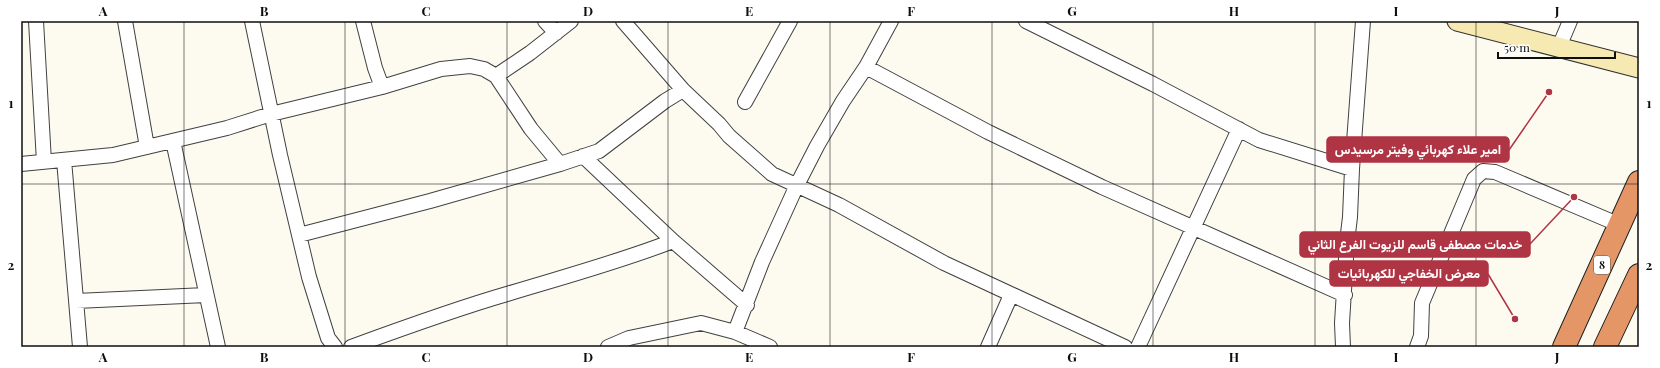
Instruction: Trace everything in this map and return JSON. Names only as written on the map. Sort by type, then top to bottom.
[{"type":"highway","name":"8","points":[[1564,347],[1639,182]]},
{"type":"highway","points":[[1605,347],[1639,275]]},
{"type":"street","points":[[36,21],[44,162]]},
{"type":"street","points":[[125,21],[147,148]]},
{"type":"street","points":[[252,21],[271,114],[309,277],[328,338],[335,347]]},
{"type":"street","points":[[363,21],[375,68],[382,87]]},
{"type":"street","points":[[545,21],[556,33]]},
{"type":"street","points":[[496,76],[530,53],[571,21]]},
{"type":"street","points":[[623,21],[683,90],[719,124],[734,141],[772,174],[839,205],[944,263],[1125,347]]},
{"type":"street","points":[[745,102],[790,21]]},
{"type":"street","points":[[735,332],[747,305],[762,262],[797,185],[821,140],[866,67],[891,21]]},
{"type":"street","points":[[1026,21],[1259,140],[1352,169]]},
{"type":"street","points":[[1342,347],[1342,323],[1363,21]]},
{"type":"street","points":[[1457,21],[1639,68]]},
{"type":"street","points":[[1559,47],[1570,21]]},
{"type":"street","points":[[21,164],[113,156],[227,128],[271,114],[382,87],[441,70],[470,66],[484,69],[496,76],[531,129],[560,164]]},
{"type":"street","points":[[866,67],[1038,156],[1102,187],[1345,295]]},
{"type":"street","points":[[299,235],[430,201],[560,164],[598,151],[665,101],[683,90]]},
{"type":"street","points":[[1138,347],[1239,130]]},
{"type":"street","points":[[173,141],[218,347]]},
{"type":"street","points":[[583,156],[673,241],[747,305]]},
{"type":"street","points":[[64,160],[80,347]]},
{"type":"street","points":[[1417,347],[1421,336],[1422,303],[1474,179],[1483,171],[1495,172],[1620,225]]},
{"type":"street","points":[[352,347],[421,322],[507,294],[595,269],[673,241]]},
{"type":"street","points":[[76,301],[206,295]]},
{"type":"street","points":[[988,347],[1011,295]]},
{"type":"street","points":[[608,347],[629,338],[702,323],[735,332],[770,347]]},
{"type":"place","name":"امير علاء كهربائي وفيتر مرسيدس","points":[[1549,92]]},
{"type":"place","name":"خدمات مصطفى قاسم للزيوت الفرع الثاني","points":[[1574,197]]},
{"type":"place","name":"معرض الخفاجي للكهربائيات","points":[[1515,319]]}]
